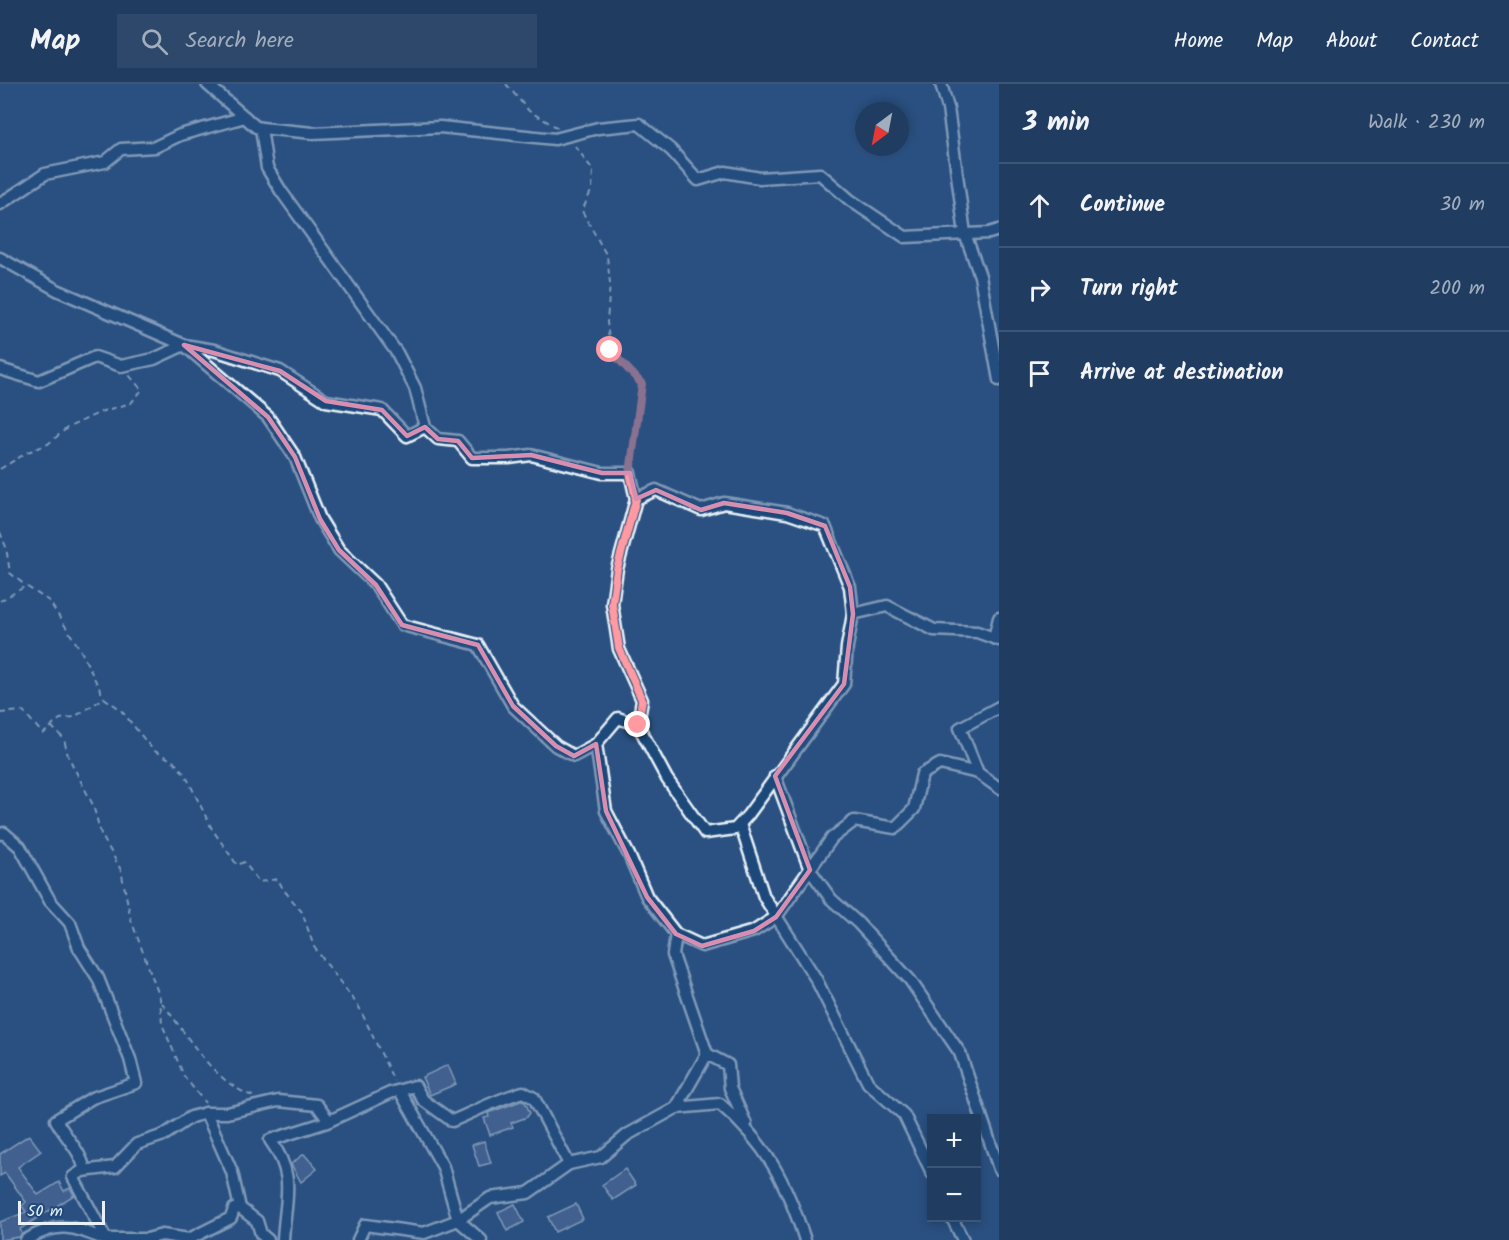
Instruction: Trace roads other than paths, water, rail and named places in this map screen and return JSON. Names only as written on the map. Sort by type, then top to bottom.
[{"type":"street","points":[[207,84],[256,127],[313,133],[440,127],[555,140],[598,128],[639,124],[672,150],[698,180],[725,172],[760,178],[820,174],[850,201],[905,237],[999,230]]},
{"type":"street","points":[[941,84],[948,108],[965,234],[980,276],[999,380]]},
{"type":"street","points":[[0,204],[45,174],[105,162],[121,149],[155,147],[180,135],[245,117]]},
{"type":"street","points":[[261,128],[267,168],[280,191],[398,353],[415,388],[425,427],[438,439],[458,441],[472,458],[509,458],[531,455],[602,473],[630,473],[636,499],[617,569],[612,604],[619,648],[642,700],[638,725],[667,778],[705,833],[735,829],[844,684],[847,647],[854,614],[850,587],[825,526],[787,513],[724,503],[700,510],[656,490],[636,499]]},
{"type":"street","points":[[0,258],[57,290],[184,345],[213,350],[280,371],[326,401],[382,410],[407,436],[425,427]]},
{"type":"street","points":[[0,369],[7,369],[39,381],[96,357],[121,366],[154,359],[184,345]]},
{"type":"street","points":[[184,345],[268,417],[295,457],[320,519],[339,550],[376,585],[402,625],[478,645],[513,706],[556,746],[574,756],[597,744],[618,718],[638,725]]},
{"type":"street","points":[[854,614],[887,606],[934,630],[977,632],[996,639],[999,618]]},
{"type":"street","points":[[978,773],[960,728],[999,707]]},
{"type":"street","points":[[597,744],[606,811],[629,855],[647,897],[676,934],[702,946],[754,931],[776,917],[832,838],[854,821],[895,828],[914,809],[922,774],[940,764],[978,773],[999,788]]},
{"type":"street","points":[[776,776],[810,870],[831,899],[858,923],[910,980],[960,1053],[999,1168]]},
{"type":"street","points":[[740,824],[764,897],[816,979],[868,1083],[904,1115],[930,1168]]},
{"type":"street","points":[[0,834],[4,833],[20,847],[50,901],[70,922],[79,948],[98,978],[130,1059],[136,1083],[92,1098],[56,1120],[65,1137],[81,1154],[85,1170]]},
{"type":"street","points":[[676,934],[673,955],[707,1054],[728,1065],[730,1088],[747,1127],[781,1176],[805,1240]]},
{"type":"street","points":[[676,1108],[707,1054]]},
{"type":"street","points":[[283,1240],[287,1200],[286,1168],[270,1140],[329,1121],[415,1086],[423,1100],[452,1121],[477,1112],[493,1101],[523,1092],[534,1098],[569,1164]]},
{"type":"street","points":[[400,1091],[443,1167],[458,1220],[481,1240]]},
{"type":"street","points":[[106,1240],[73,1177],[85,1170],[115,1167],[137,1144],[164,1135],[191,1117],[210,1113],[278,1101],[317,1105],[329,1121]]},
{"type":"street","points":[[358,1240],[365,1225],[424,1233],[458,1220],[490,1198],[528,1193],[569,1164],[601,1157],[627,1136],[676,1108],[720,1104],[747,1127]]},
{"type":"street","points":[[210,1113],[232,1172],[240,1208],[257,1221],[261,1238]]},
{"type":"street","points":[[26,1240],[55,1226],[83,1229],[97,1238],[106,1240],[147,1239],[162,1234],[192,1240],[231,1218],[234,1209],[240,1208]]},
{"type":"street","points":[[954,1222],[963,1240]]}]
